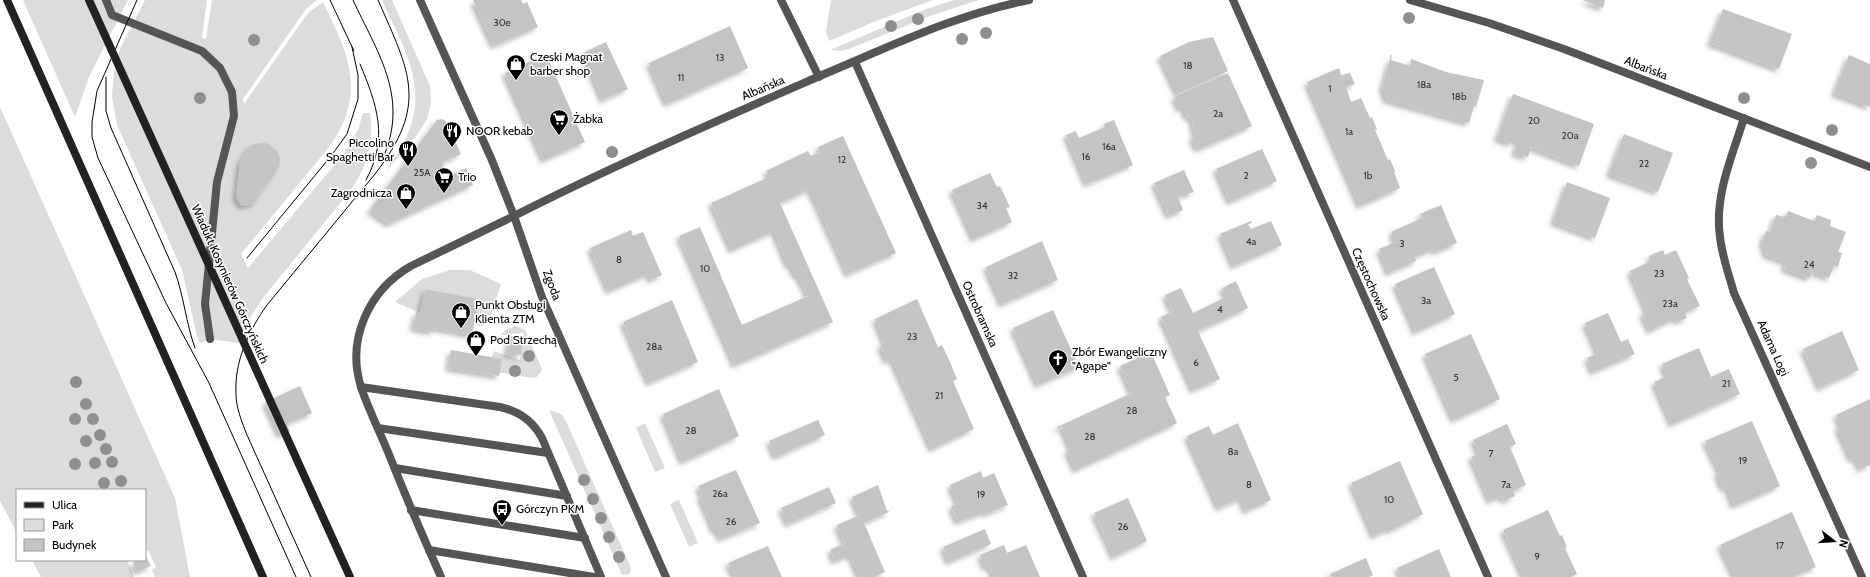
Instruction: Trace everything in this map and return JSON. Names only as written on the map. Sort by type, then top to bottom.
[{"type":"main road","points":[[7,0],[263,577]]},
{"type":"main road","name":"Wiadukt Kosynierów Górczyńskich","points":[[89,0],[350,577]]},
{"type":"street","points":[[106,0],[112,15],[202,51],[220,68],[232,92],[234,116],[217,182],[205,304],[210,339]]},
{"type":"street","name":"Zgoda","points":[[420,0],[491,158],[514,216],[542,297],[666,577]]},
{"type":"street","points":[[781,0],[819,77]]},
{"type":"street","name":"Albańska","points":[[441,577],[411,510],[361,387],[357,357],[359,332],[368,308],[383,288],[396,275],[411,266],[514,216],[730,116],[819,77],[965,18],[1029,0]]},
{"type":"street","name":"Częstochowska","points":[[1233,0],[1488,577]]},
{"type":"street","name":"Albańska","points":[[1410,0],[1489,23],[1564,49],[1870,167]]},
{"type":"street","name":"Ostrobramska","points":[[854,62],[1083,577]]},
{"type":"street","name":"Adama Logi","points":[[1744,118],[1724,180],[1718,210],[1720,237],[1726,265],[1734,293],[1862,577]]},
{"type":"street","points":[[361,387],[500,407],[514,411],[535,427],[548,452],[601,577]]},
{"type":"street","points":[[378,428],[548,452]]},
{"type":"street","points":[[395,468],[567,496]]},
{"type":"street","points":[[411,510],[585,538]]},
{"type":"street","points":[[429,550],[594,577]]},
{"type":"green space","points":[[23,0],[128,0],[89,77],[75,117]]},
{"type":"green space","points":[[145,0],[207,0],[202,38],[206,39],[212,0],[317,0],[306,9],[243,99],[244,104],[308,13],[323,2],[340,40],[350,74],[351,91],[348,108],[341,126],[330,146],[241,254],[248,268],[342,156],[358,130],[363,113],[370,113],[370,145],[365,164],[356,182],[262,299],[250,318],[239,343],[210,339],[200,343],[197,336],[182,270],[117,125],[112,96],[114,72],[120,49]]},
{"type":"green space","points":[[382,0],[392,0],[430,86],[431,103],[427,119],[417,135],[385,173],[410,129],[415,106],[415,90],[413,75],[408,59]]},
{"type":"green space","points":[[831,0],[933,0],[876,21],[829,41],[826,31]]},
{"type":"green space","points":[[954,0],[979,0],[930,16],[849,49],[840,51],[830,50],[926,9]]},
{"type":"green space","points":[[0,107],[175,498],[190,577],[155,577],[152,570],[156,567],[148,550],[146,551],[146,489],[16,489],[16,531],[0,501]]},
{"type":"green space","points":[[450,270],[470,270],[501,284],[489,321],[486,324],[482,326],[474,325],[478,299],[425,289],[420,313],[395,302],[422,279]]},
{"type":"green space","points":[[515,326],[525,330],[541,367],[542,370],[537,377],[532,378],[496,372],[490,362],[494,351],[520,360],[524,333],[500,335],[506,330]]},
{"type":"green space","points":[[549,410],[561,414],[565,419],[631,568],[630,574],[622,575]]},
{"type":"green space","points":[[645,423],[665,468],[655,472],[636,428]]},
{"type":"green space","points":[[679,500],[698,543],[689,547],[670,504]]},
{"type":"green space","points":[[33,561],[127,561],[134,577],[41,577]]},
{"type":"building","points":[[473,0],[521,0],[523,4],[527,2],[538,27],[494,46]]},
{"type":"building","points":[[1582,0],[1605,0],[1603,8]]},
{"type":"building","points":[[1723,9],[1792,34],[1779,69],[1710,43]]},
{"type":"building","points":[[730,26],[748,68],[667,104],[649,63]]},
{"type":"building","points":[[1213,37],[1228,71],[1178,94],[1160,56],[1189,42]]},
{"type":"building","points":[[606,42],[628,89],[603,100],[583,53]]},
{"type":"building","points":[[546,54],[585,142],[544,160],[505,73]]},
{"type":"building","points":[[1391,55],[1391,60],[1410,66],[1411,59],[1446,72],[1484,80],[1476,107],[1474,106],[1469,123],[1387,100],[1382,88]]},
{"type":"building","points":[[1849,55],[1870,64],[1870,107],[1834,93]]},
{"type":"building","points":[[1339,68],[1341,75],[1350,73],[1355,84],[1346,87],[1351,102],[1361,98],[1370,118],[1372,117],[1377,129],[1375,130],[1388,160],[1390,159],[1400,188],[1360,206],[1307,82]]},
{"type":"building","points":[[1228,73],[1252,126],[1202,148],[1198,148],[1196,147],[1192,138],[1196,135],[1192,126],[1193,123],[1191,118],[1187,117],[1183,107],[1179,108],[1174,97]]},
{"type":"building","points":[[1513,94],[1594,124],[1579,166],[1531,147],[1528,157],[1514,153],[1518,142],[1512,140],[1511,144],[1497,138]]},
{"type":"building","points":[[442,119],[446,121],[461,154],[442,163],[448,176],[466,168],[473,185],[389,224],[370,210],[437,120]]},
{"type":"building","points":[[1114,120],[1133,165],[1087,184],[1066,135],[1076,131],[1079,138],[1105,127],[1104,124]]},
{"type":"building","points":[[1624,134],[1673,153],[1658,192],[1609,174]]},
{"type":"building","points":[[843,136],[896,253],[848,274],[810,189],[780,203],[833,322],[735,365],[679,236],[700,227],[742,325],[808,296],[798,275],[796,276],[790,264],[788,265],[774,231],[732,250],[711,203],[769,177],[766,171],[808,151],[811,156],[820,152],[818,147]]},
{"type":"building","points":[[255,144],[269,144],[277,151],[280,158],[279,167],[254,203],[244,206],[240,204],[236,197],[240,162],[249,147]]},
{"type":"building","points":[[1262,149],[1277,181],[1230,202],[1216,169]]},
{"type":"building","points":[[1184,170],[1194,192],[1178,197],[1183,210],[1169,216],[1154,183]]},
{"type":"building","points":[[990,173],[997,187],[1000,186],[1010,207],[1006,208],[1012,222],[974,239],[952,190]]},
{"type":"building","points":[[1567,182],[1610,198],[1595,238],[1553,222]]},
{"type":"building","points":[[1441,205],[1457,243],[1436,252],[1434,249],[1415,257],[1416,261],[1389,273],[1379,249],[1396,242],[1391,232],[1422,218],[1420,214]]},
{"type":"building","points":[[1788,211],[1814,221],[1817,215],[1831,220],[1830,226],[1846,232],[1838,252],[1842,253],[1838,267],[1834,266],[1829,278],[1813,272],[1809,278],[1784,269],[1786,262],[1766,255],[1762,241],[1766,231],[1770,232],[1776,215],[1785,217]]},
{"type":"building","points":[[1251,221],[1252,223],[1248,224],[1251,229],[1271,221],[1282,245],[1234,266],[1220,234]]},
{"type":"building","points":[[631,230],[633,236],[643,232],[662,275],[651,280],[648,274],[609,291],[590,248]]},
{"type":"building","points":[[1042,241],[1058,280],[1002,304],[986,267]]},
{"type":"building","points":[[1663,250],[1665,255],[1676,250],[1689,278],[1687,279],[1700,306],[1685,313],[1687,318],[1677,322],[1676,318],[1650,331],[1642,313],[1647,311],[1630,271],[1651,261],[1649,256]]},
{"type":"building","points":[[1434,267],[1455,314],[1416,332],[1395,284]]},
{"type":"building","points":[[1236,281],[1248,308],[1198,331],[1220,379],[1193,390],[1161,317],[1173,311],[1165,295],[1181,288],[1193,313],[1226,297],[1222,288]]},
{"type":"building","points":[[425,289],[479,299],[472,335],[434,328],[433,332],[413,328],[416,312],[420,313]]},
{"type":"building","points":[[917,299],[938,347],[942,345],[950,362],[957,379],[953,381],[974,429],[932,449],[892,359],[887,361],[880,345],[885,343],[875,319]]},
{"type":"building","points":[[672,300],[698,362],[649,383],[623,322]]},
{"type":"building","points":[[1053,310],[1079,367],[1038,385],[1013,328]]},
{"type":"building","points":[[1608,313],[1621,342],[1628,339],[1635,354],[1593,372],[1587,358],[1598,353],[1585,323]]},
{"type":"building","points":[[1842,331],[1859,370],[1820,388],[1803,349]]},
{"type":"building","points":[[1471,334],[1500,399],[1454,420],[1425,354]]},
{"type":"building","points":[[510,336],[523,338],[521,355],[507,353]]},
{"type":"building","points":[[1699,348],[1711,377],[1729,369],[1740,394],[1672,424],[1654,382],[1667,376],[1662,364]]},
{"type":"building","points":[[451,350],[502,359],[499,376],[448,368]]},
{"type":"building","points":[[1151,352],[1170,395],[1165,397],[1177,423],[1076,470],[1067,451],[1071,449],[1062,427],[1057,429],[1057,427],[1132,393],[1120,366]]},
{"type":"building","points":[[300,386],[312,413],[287,424],[290,431],[280,435],[265,402]]},
{"type":"building","points":[[719,389],[739,436],[683,462],[663,414]]},
{"type":"building","points":[[1870,399],[1870,465],[1860,469],[1856,458],[1852,460],[1837,427],[1841,426],[1836,415]]},
{"type":"building","points":[[818,420],[825,435],[776,457],[769,441]]},
{"type":"building","points":[[1752,421],[1780,486],[1734,506],[1727,487],[1723,489],[1717,473],[1720,472],[1705,441]]},
{"type":"building","points":[[1238,423],[1271,500],[1246,511],[1241,498],[1219,508],[1187,436],[1209,426],[1213,435]]},
{"type":"building","points":[[1507,424],[1516,444],[1510,447],[1526,485],[1513,491],[1515,496],[1504,501],[1502,496],[1490,501],[1471,457],[1479,453],[1473,440]]},
{"type":"building","points":[[1400,461],[1423,514],[1390,531],[1389,529],[1374,536],[1351,483]]},
{"type":"building","points":[[736,470],[760,523],[721,539],[717,530],[714,530],[700,497],[702,496],[698,486]]},
{"type":"building","points":[[981,471],[983,478],[994,473],[1008,505],[986,514],[985,512],[958,522],[951,507],[958,503],[950,485]]},
{"type":"building","points":[[878,485],[887,511],[888,510],[889,512],[864,523],[885,572],[874,577],[860,577],[850,555],[835,561],[830,550],[845,543],[837,525],[860,515],[852,497]]},
{"type":"building","points":[[829,487],[836,503],[788,524],[781,508]]},
{"type":"building","points":[[1128,498],[1147,541],[1114,557],[1094,513]]},
{"type":"building","points":[[1548,510],[1560,536],[1562,535],[1567,547],[1565,548],[1577,574],[1571,577],[1524,577],[1503,530]]},
{"type":"building","points":[[1792,512],[1816,567],[1793,577],[1735,577],[1720,545]]},
{"type":"building","points":[[985,529],[991,544],[949,562],[943,547]]},
{"type":"building","points":[[1004,545],[1007,553],[1026,545],[1040,577],[994,577],[989,566],[985,567],[980,555]]},
{"type":"building","points":[[768,546],[782,577],[735,577],[728,563]]},
{"type":"building","points":[[1439,549],[1451,577],[1401,577],[1397,568]]},
{"type":"building","points":[[146,556],[151,566],[137,572],[133,562],[146,561]]},
{"type":"building","points":[[1366,558],[1373,575],[1369,577],[1331,577],[1330,574]]},
{"type":"tram line","points":[[137,0],[97,91],[92,122],[92,137],[98,158],[166,303],[209,383],[296,577]]},
{"type":"tram line","points":[[330,0],[354,51]]},
{"type":"tram line","points":[[353,0],[380,56],[387,74],[391,93],[393,112],[391,132],[385,153]]},
{"type":"tram line","points":[[311,577],[245,430],[237,404],[237,370],[244,347],[260,315],[375,174],[392,149],[403,128],[408,107],[409,88],[399,48],[378,0]]},
{"type":"tram line","points":[[247,258],[331,156],[347,134],[358,99],[358,75],[352,47]]},
{"type":"tram line","points":[[360,64],[375,108],[379,136],[373,165],[366,180]]},
{"type":"tram line","points":[[106,77],[106,111],[111,128],[175,272],[195,348]]},
{"type":"place","name":"Czeski Magnat barber shop","points":[[516,81]]},
{"type":"place","name":"Żabka","points":[[559,136]]},
{"type":"place","name":"NOOR kebab","points":[[452,148]]},
{"type":"place","name":"Piccolino Spaghetti Bar","points":[[408,167]]},
{"type":"place","name":"Trio","points":[[444,194]]},
{"type":"place","name":"Zagrodnicza","points":[[406,210]]},
{"type":"place","name":"Punkt Obsługi Klienta ZTM","points":[[461,329]]},
{"type":"place","name":"Pod Strzechą","points":[[476,357]]},
{"type":"place","name":"Zbór Ewangeliczny \"Agape\"","points":[[1058,376]]},
{"type":"place","name":"Górczyn PKM","points":[[502,526]]}]
